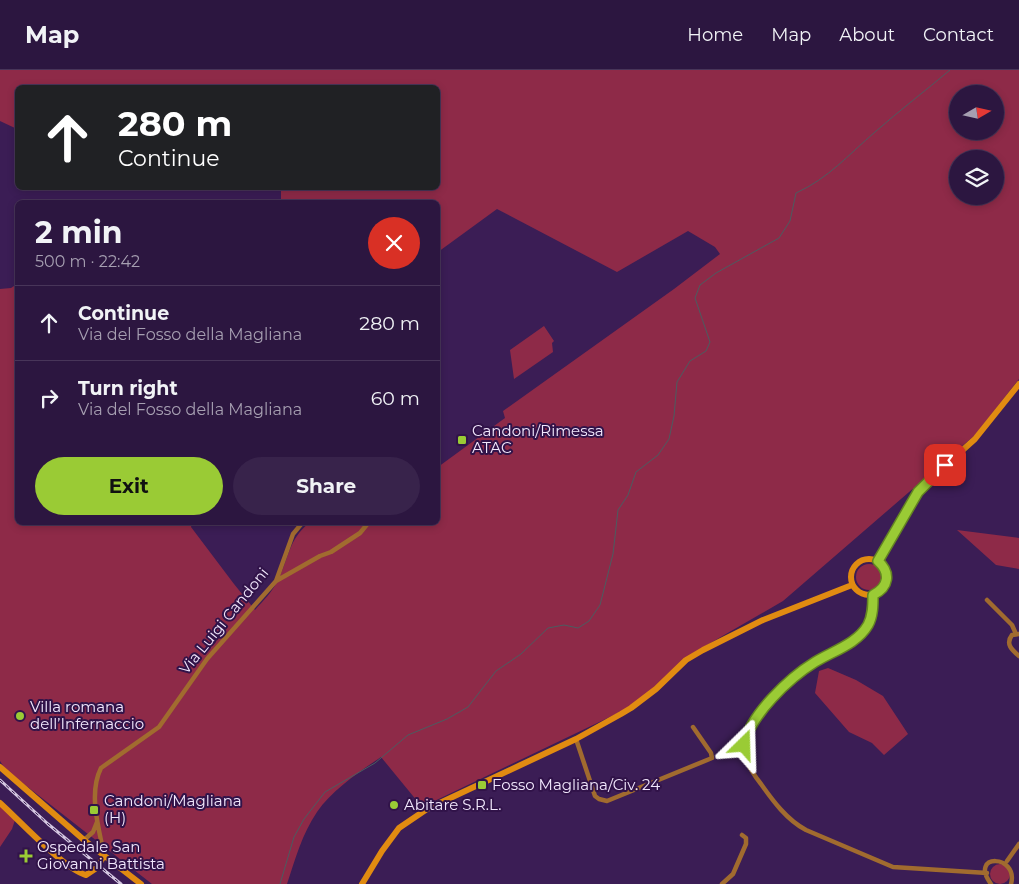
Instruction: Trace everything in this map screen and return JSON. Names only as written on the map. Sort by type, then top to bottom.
[{"type":"street","points":[[878,561],[926,483],[975,439],[1019,384]]},
{"type":"street","name":"Via Luigi Candoni","points":[[104,856],[97,821],[94,789],[96,776],[101,768],[159,727],[207,659],[276,581],[293,534],[300,525]]},
{"type":"street","points":[[276,581],[320,556],[331,552],[360,533],[367,525]]},
{"type":"street","points":[[866,559],[878,561],[886,571],[886,583],[883,588],[873,595],[861,594],[852,585],[851,574],[856,564],[866,559]]},
{"type":"street","points":[[362,884],[391,839],[413,817],[576,739],[632,708],[656,689],[686,660],[703,650],[763,620],[852,585]]},
{"type":"street","points":[[873,595],[871,618],[867,627],[859,636],[852,642],[805,668],[758,715],[745,740],[748,764],[785,814],[806,830],[893,867],[987,873]]},
{"type":"street","points":[[988,600],[1012,625],[1017,634],[1012,635],[1008,643],[1010,648],[1019,656]]},
{"type":"street","points":[[576,739],[595,796],[608,801],[712,758],[711,753],[693,727]]},
{"type":"street","points":[[0,767],[84,840],[141,884]]},
{"type":"street","points":[[0,803],[75,871],[86,875],[97,867],[104,856]]},
{"type":"street","points":[[84,840],[93,832],[97,821]]},
{"type":"street","points":[[722,884],[732,876],[746,844],[747,839],[742,834]]},
{"type":"street","points":[[1007,861],[1019,844]]},
{"type":"street","points":[[991,884],[987,878],[990,865],[1003,860],[1007,861],[1014,868],[1015,877],[1011,884]]},
{"type":"shaded area","points":[[0,70],[1019,70],[1019,379],[975,435],[783,601],[693,653],[636,703],[422,807],[381,757],[338,789],[317,812],[303,838],[287,884],[152,884],[6,770],[0,761],[0,289],[11,288],[15,285],[15,525],[192,525],[191,527],[255,610],[275,586],[293,543],[307,525],[440,525],[440,466],[505,418],[503,411],[720,254],[715,247],[688,231],[617,272],[497,209],[440,251],[440,200],[281,200],[281,190],[440,190],[440,85],[15,85],[15,128],[0,121]]},
{"type":"shaded area","points":[[544,326],[554,341],[552,343],[553,352],[514,379],[510,350]]},
{"type":"shaded area","points":[[957,530],[1019,538],[1019,569],[996,565]]},
{"type":"shaded area","points":[[869,564],[878,568],[882,577],[878,586],[869,590],[860,586],[856,577],[860,568]]},
{"type":"shaded area","points":[[828,668],[856,680],[883,696],[908,734],[884,755],[872,743],[849,732],[815,693],[819,671]]},
{"type":"shaded area","points":[[0,806],[15,820],[12,829],[0,847]]},
{"type":"shaded area","points":[[1000,864],[1007,867],[1010,874],[1007,881],[1000,884],[993,881],[990,874],[993,867]]},
{"type":"waterway","points":[[280,884],[294,837],[304,819],[325,792],[375,763],[408,735],[447,719],[468,707],[496,671],[521,654],[548,628],[564,625],[578,628],[589,621],[600,605],[613,554],[618,510],[628,495],[636,472],[658,455],[669,439],[674,416],[677,382],[690,361],[706,351],[710,342],[695,298],[700,285],[716,273],[779,238],[790,221],[796,193],[838,166],[884,124],[950,70]]},
{"type":"railway","points":[[0,780],[48,824],[121,884]]},
{"type":"place","name":"Candoni/Rimessa ATAC","points":[[462,440]]},
{"type":"place","name":"Villa romana dell’Infernaccio","points":[[20,716]]},
{"type":"place","name":"Fosso Magliana/Civ. 24","points":[[482,785]]},
{"type":"place","name":"Abitare S.R.L.","points":[[394,805]]},
{"type":"place","name":"Candoni/Magliana (H)","points":[[94,810]]},
{"type":"place","name":"Ospedale San Giovanni Battista","points":[[26,856]]},
{"type":"route","points":[[744,745],[758,715],[784,687],[811,664],[852,642],[867,627],[872,615],[873,595],[883,588],[886,583],[886,571],[878,561],[918,492],[945,465]]}]
